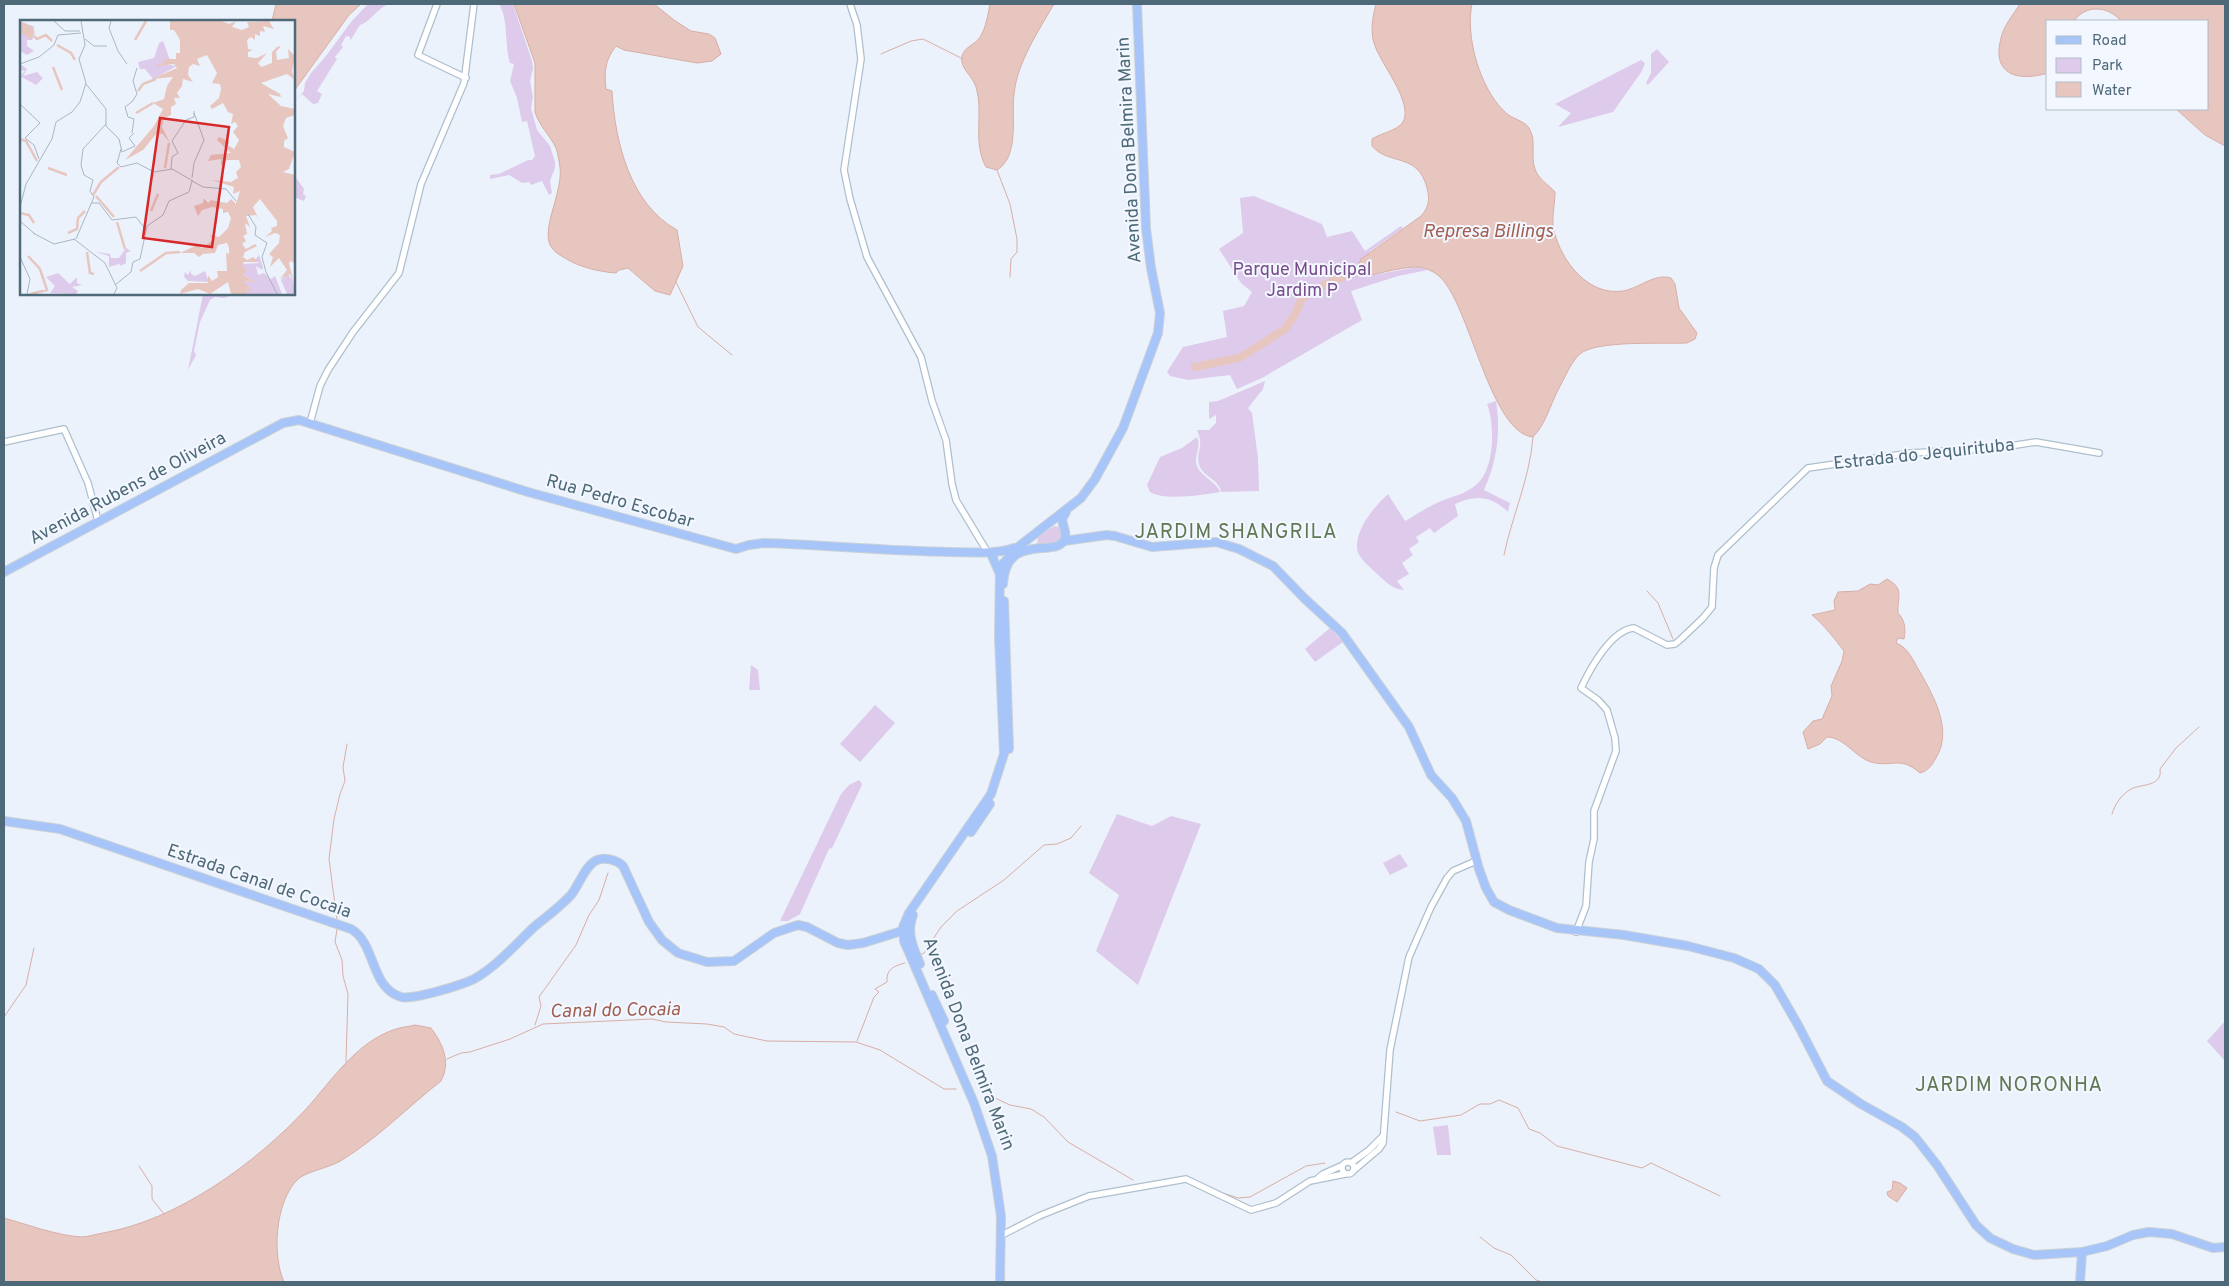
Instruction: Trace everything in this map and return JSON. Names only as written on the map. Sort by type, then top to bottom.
[{"type":"main road","name":"Avenida Dona Belmira Marin","points":[[1000,1282],[1006,1232],[995,1168],[984,1130],[903,934],[909,913],[991,794],[1002,765],[1004,754],[999,637],[999,572],[1018,547],[1068,509],[1091,485],[1123,428],[1154,347],[1160,323],[1160,313],[1151,268],[1146,228],[1137,4]]},
{"type":"main road","name":"Rua Pedro Escobar","points":[[258,437],[290,421],[310,423],[564,502],[736,549],[748,544],[764,543],[918,552],[990,554],[1018,547]]},
{"type":"main road","name":"Avenida Rubens de Oliveira","points":[[4,572],[258,437]]},
{"type":"main road","points":[[1064,542],[1066,534],[1062,518],[1068,509]]},
{"type":"main road","points":[[1048,523],[1060,524],[1064,528],[1085,537]]},
{"type":"main road","points":[[1034,535],[1032,542],[1037,548]]},
{"type":"main road","points":[[1009,560],[1022,551],[1057,547],[1064,542],[1085,537],[1115,536],[1152,547],[1216,542],[1239,549],[1273,566],[1304,598],[1336,625],[1398,711],[1414,736],[1431,775],[1452,798],[1462,814],[1476,861],[1486,888],[1494,902],[1547,926],[1576,932],[1624,935],[1688,946],[1719,953],[1759,969],[1775,985],[1827,1081],[1916,1137],[1937,1165],[1970,1216],[1983,1232],[2001,1244],[2034,1255],[2082,1252],[2107,1246],[2133,1235],[2149,1232],[2172,1234],[2213,1248],[2225,1247]]},
{"type":"main road","name":"Rua Pedro Escobar","points":[[990,554],[1009,560]]},
{"type":"main road","points":[[990,554],[999,572]]},
{"type":"main road","name":"Avenida Dona Belmira Marin","points":[[1004,1282],[1006,1232],[1003,1186],[992,1143],[978,1101],[911,942],[909,928],[914,914],[997,792],[1007,766],[1009,737],[1003,585],[1009,560]]},
{"type":"main road","name":"Estrada Canal de Cocaia","points":[[4,821],[60,829],[347,927],[358,935],[382,982],[391,992],[404,998],[424,995],[471,980],[494,964],[569,897],[593,862],[602,859],[616,861],[623,866],[653,929],[668,946],[684,956],[714,963],[734,961],[774,933],[798,925],[838,943],[848,945],[893,934],[903,934]]},
{"type":"main road","points":[[903,934],[911,942]]},
{"type":"main road","points":[[2080,1282],[2082,1252]]},
{"type":"street","points":[[437,4],[418,55],[466,78]]},
{"type":"street","points":[[310,423],[320,386],[328,370],[353,332],[399,273],[421,184],[466,78],[474,4]]},
{"type":"street","points":[[850,4],[857,25],[861,59],[844,170],[852,207],[867,257],[921,357],[932,400],[946,440],[956,500],[990,554]]},
{"type":"street","points":[[4,442],[64,429],[88,483],[98,521]]},
{"type":"street","name":"Estrada do Jequirituba","points":[[1576,932],[1586,906],[1589,862],[1594,839],[1594,811],[1616,751],[1615,738],[1607,710],[1598,700],[1581,688],[1608,645],[1624,630],[1639,629],[1659,642],[1672,645],[1703,618],[1712,607],[1714,564],[1718,555],[1808,468],[1911,453],[1997,448],[2036,442],[2099,452]]},
{"type":"street","points":[[1318,1178],[1325,1179],[1351,1173],[1379,1149],[1383,1143],[1390,1050],[1409,957],[1431,907],[1450,875],[1476,861]]},
{"type":"street","points":[[1006,1232],[1039,1216],[1089,1196],[1186,1179],[1250,1210],[1276,1203],[1323,1174],[1342,1166],[1346,1162],[1351,1163],[1369,1150],[1383,1136]]},
{"type":"street","points":[[1351,1163],[1353,1171]]},
{"type":"street","points":[[1342,1166],[1345,1174]]},
{"type":"green space","points":[[368,4],[388,4],[360,25],[350,41],[350,37],[346,36],[341,45],[343,47],[335,57],[337,59],[317,91],[322,94],[318,103],[313,104],[302,94],[295,101],[304,91],[305,83],[311,73],[351,22]]},
{"type":"green space","points":[[499,4],[513,4],[532,61],[533,69],[530,81],[533,97],[531,108],[537,130],[550,146],[555,162],[555,168],[550,181],[552,193],[549,195],[542,181],[531,185],[529,182],[522,183],[509,175],[490,179],[490,175],[499,174],[528,160],[532,160],[535,156],[527,121],[522,122],[517,98],[510,81],[514,64],[510,63],[504,18]]},
{"type":"green space","points":[[1657,49],[1669,62],[1648,85],[1646,83],[1651,73],[1651,54]]},
{"type":"green space","points":[[1641,60],[1645,63],[1642,71],[1613,112],[1558,127],[1571,113],[1555,104]]},
{"type":"green space","points":[[295,176],[304,189],[303,194],[306,196],[304,201],[295,197]]},
{"type":"green space","name":"Parque Municipal Jardim P","points":[[1254,196],[1322,224],[1327,237],[1352,231],[1365,251],[1401,226],[1403,228],[1369,252],[1367,276],[1418,267],[1428,270],[1398,276],[1351,291],[1362,320],[1262,378],[1237,389],[1230,375],[1188,380],[1170,376],[1167,372],[1183,347],[1227,337],[1223,311],[1244,306],[1252,292],[1241,283],[1219,249],[1243,233],[1240,198]]},
{"type":"green space","points":[[203,295],[233,295],[224,298],[215,297],[210,300],[200,322],[194,351],[196,355],[188,370]]},
{"type":"green space","points":[[1265,381],[1263,389],[1248,408],[1252,413],[1258,458],[1259,491],[1221,492],[1216,482],[1203,472],[1199,466],[1200,442],[1197,430],[1209,430],[1216,423],[1216,415],[1209,419],[1209,402],[1218,401]]},
{"type":"green space","points":[[1496,401],[1497,446],[1484,490],[1510,503],[1508,512],[1496,503],[1483,498],[1470,499],[1455,504],[1458,516],[1434,533],[1430,528],[1416,537],[1419,542],[1409,549],[1413,555],[1402,563],[1409,574],[1397,581],[1404,590],[1391,586],[1366,564],[1357,551],[1363,525],[1372,511],[1388,494],[1405,521],[1435,504],[1468,491],[1477,484],[1487,468],[1492,446],[1490,413],[1487,404]]},
{"type":"green space","points":[[1197,437],[1196,464],[1203,475],[1216,485],[1220,492],[1174,497],[1157,495],[1150,492],[1147,485],[1160,457],[1182,448]]},
{"type":"green space","points":[[1054,526],[1064,530],[1061,544],[1037,544],[1038,537]]},
{"type":"green space","points":[[1330,628],[1343,642],[1315,662],[1305,649]]},
{"type":"green space","points":[[751,665],[758,670],[760,690],[749,690]]},
{"type":"green space","points":[[875,705],[895,723],[860,762],[840,744]]},
{"type":"green space","points":[[859,780],[862,784],[861,787],[832,848],[829,849],[800,914],[788,921],[780,921],[841,794],[849,785]]},
{"type":"green space","points":[[1117,814],[1152,826],[1171,816],[1201,824],[1138,985],[1096,951],[1119,895],[1089,873]]},
{"type":"green space","points":[[1400,854],[1408,866],[1390,875],[1383,863]]},
{"type":"green space","points":[[2225,1021],[2225,1061],[2207,1041]]},
{"type":"green space","points":[[1448,1125],[1451,1155],[1437,1155],[1433,1127]]},
{"type":"water","points":[[276,4],[361,4],[349,15],[295,90],[295,20],[272,20]]},
{"type":"water","points":[[514,4],[654,4],[691,31],[709,34],[715,38],[721,54],[712,61],[697,63],[624,50],[616,46],[606,66],[606,89],[612,91],[621,151],[628,170],[647,204],[661,219],[677,230],[683,266],[670,295],[655,291],[628,268],[619,270],[616,273],[604,272],[576,264],[553,250],[550,245],[549,226],[559,186],[560,167],[556,148],[539,122],[535,112],[535,63]]},
{"type":"water","points":[[990,4],[1054,4],[1019,71],[1013,103],[1012,146],[1004,164],[997,170],[986,167],[982,157],[976,87],[962,64],[963,53],[978,40],[982,33]]},
{"type":"water","name":"Represa Billings","points":[[1376,4],[1472,4],[1470,17],[1471,31],[1476,61],[1481,75],[1495,101],[1504,111],[1529,128],[1533,138],[1533,159],[1536,173],[1555,192],[1554,231],[1563,254],[1570,265],[1588,282],[1610,291],[1623,291],[1653,279],[1671,278],[1675,284],[1679,308],[1697,333],[1695,339],[1687,343],[1614,345],[1588,350],[1580,354],[1570,366],[1544,421],[1533,437],[1518,430],[1505,414],[1493,392],[1451,292],[1436,273],[1425,268],[1414,267],[1367,276],[1361,275],[1357,267],[1361,259],[1421,216],[1426,209],[1429,199],[1423,177],[1417,169],[1410,164],[1386,156],[1372,146],[1372,139],[1400,125],[1405,114],[1400,93],[1374,43],[1372,28]]},
{"type":"water","points":[[2020,4],[2225,4],[2225,146],[2205,135],[2177,110],[2209,110],[2209,20],[2120,20],[2110,12],[2097,9],[2085,12],[2075,20],[2046,20],[2046,74],[2027,77],[2010,73],[2004,68],[2000,60],[2001,38],[2009,20]]},
{"type":"water","points":[[1887,579],[1898,590],[1898,613],[1902,619],[1905,632],[1904,639],[1898,638],[1896,643],[1904,648],[1913,659],[1936,703],[1942,725],[1941,747],[1936,758],[1930,767],[1920,773],[1901,763],[1885,764],[1871,762],[1839,740],[1833,738],[1827,737],[1820,744],[1808,749],[1803,732],[1813,721],[1822,719],[1832,696],[1831,686],[1842,661],[1844,651],[1825,627],[1812,615],[1835,610],[1834,601],[1838,592],[1858,591],[1870,584],[1878,585]]},
{"type":"water","points":[[415,1025],[431,1028],[439,1040],[445,1060],[444,1074],[441,1081],[355,1151],[337,1163],[306,1174],[297,1180],[284,1202],[278,1230],[278,1258],[284,1282],[4,1282],[4,1218],[52,1232],[81,1237],[131,1226],[159,1216],[214,1186],[264,1149],[287,1129],[335,1074],[367,1044],[398,1028]]},
{"type":"water","points":[[1893,1181],[1907,1188],[1897,1202],[1888,1196],[1887,1192],[1892,1190]]},
{"type":"waterway","points":[[881,54],[911,41],[923,39],[961,58]]},
{"type":"waterway","points":[[997,170],[1010,204],[1017,239],[1017,252],[1011,259],[1010,277]]},
{"type":"waterway","points":[[1241,357],[1285,329],[1296,313],[1301,299],[1330,282],[1358,271]]},
{"type":"waterway","points":[[676,282],[698,327],[732,355]]},
{"type":"waterway","points":[[1195,367],[1238,358]]},
{"type":"waterway","points":[[1504,555],[1525,482],[1533,437]]},
{"type":"waterway","points":[[1647,591],[1658,603],[1673,639]]},
{"type":"waterway","points":[[2112,814],[2119,800],[2127,791],[2155,782],[2160,775],[2160,769],[2176,748],[2199,727]]},
{"type":"waterway","points":[[337,920],[329,859],[334,819],[345,781],[343,767],[347,744]]},
{"type":"waterway","points":[[920,955],[924,953],[941,927],[957,911],[1004,880],[1044,845],[1057,844],[1071,838],[1081,826]]},
{"type":"waterway","points":[[535,1025],[541,1006],[539,997],[576,945],[589,915],[599,900],[608,873]]},
{"type":"waterway","points":[[337,929],[335,942],[342,960],[343,976],[348,994],[346,1062]]},
{"type":"waterway","points":[[4,1017],[26,985],[34,948]]},
{"type":"waterway","points":[[857,1041],[874,997],[879,992],[875,989],[887,982],[889,971],[897,965],[905,963]]},
{"type":"waterway","name":"Canal do Cocaia","points":[[447,1059],[510,1039],[543,1024],[652,1019],[724,1027],[734,1034],[767,1041],[856,1042],[880,1050],[944,1089],[956,1089]]},
{"type":"waterway","points":[[980,1091],[1010,1105],[1031,1109],[1044,1117],[1068,1142],[1133,1180]]},
{"type":"waterway","points":[[1396,1112],[1420,1121],[1461,1115],[1480,1104],[1490,1104],[1499,1100],[1518,1108],[1529,1129],[1540,1133],[1557,1146],[1642,1168],[1651,1163],[1720,1196]]},
{"type":"waterway","points":[[1220,1192],[1238,1198],[1250,1197],[1306,1166],[1325,1163]]},
{"type":"waterway","points":[[139,1166],[152,1186],[152,1199],[164,1214]]},
{"type":"waterway","points":[[1480,1237],[1494,1248],[1511,1255],[1536,1280],[1543,1282]]},
{"type":"district","name":"JARDIM SHANGRILA","points":[[1236,533]]},
{"type":"district","name":"JARDIM NORONHA","points":[[2009,1086]]}]
